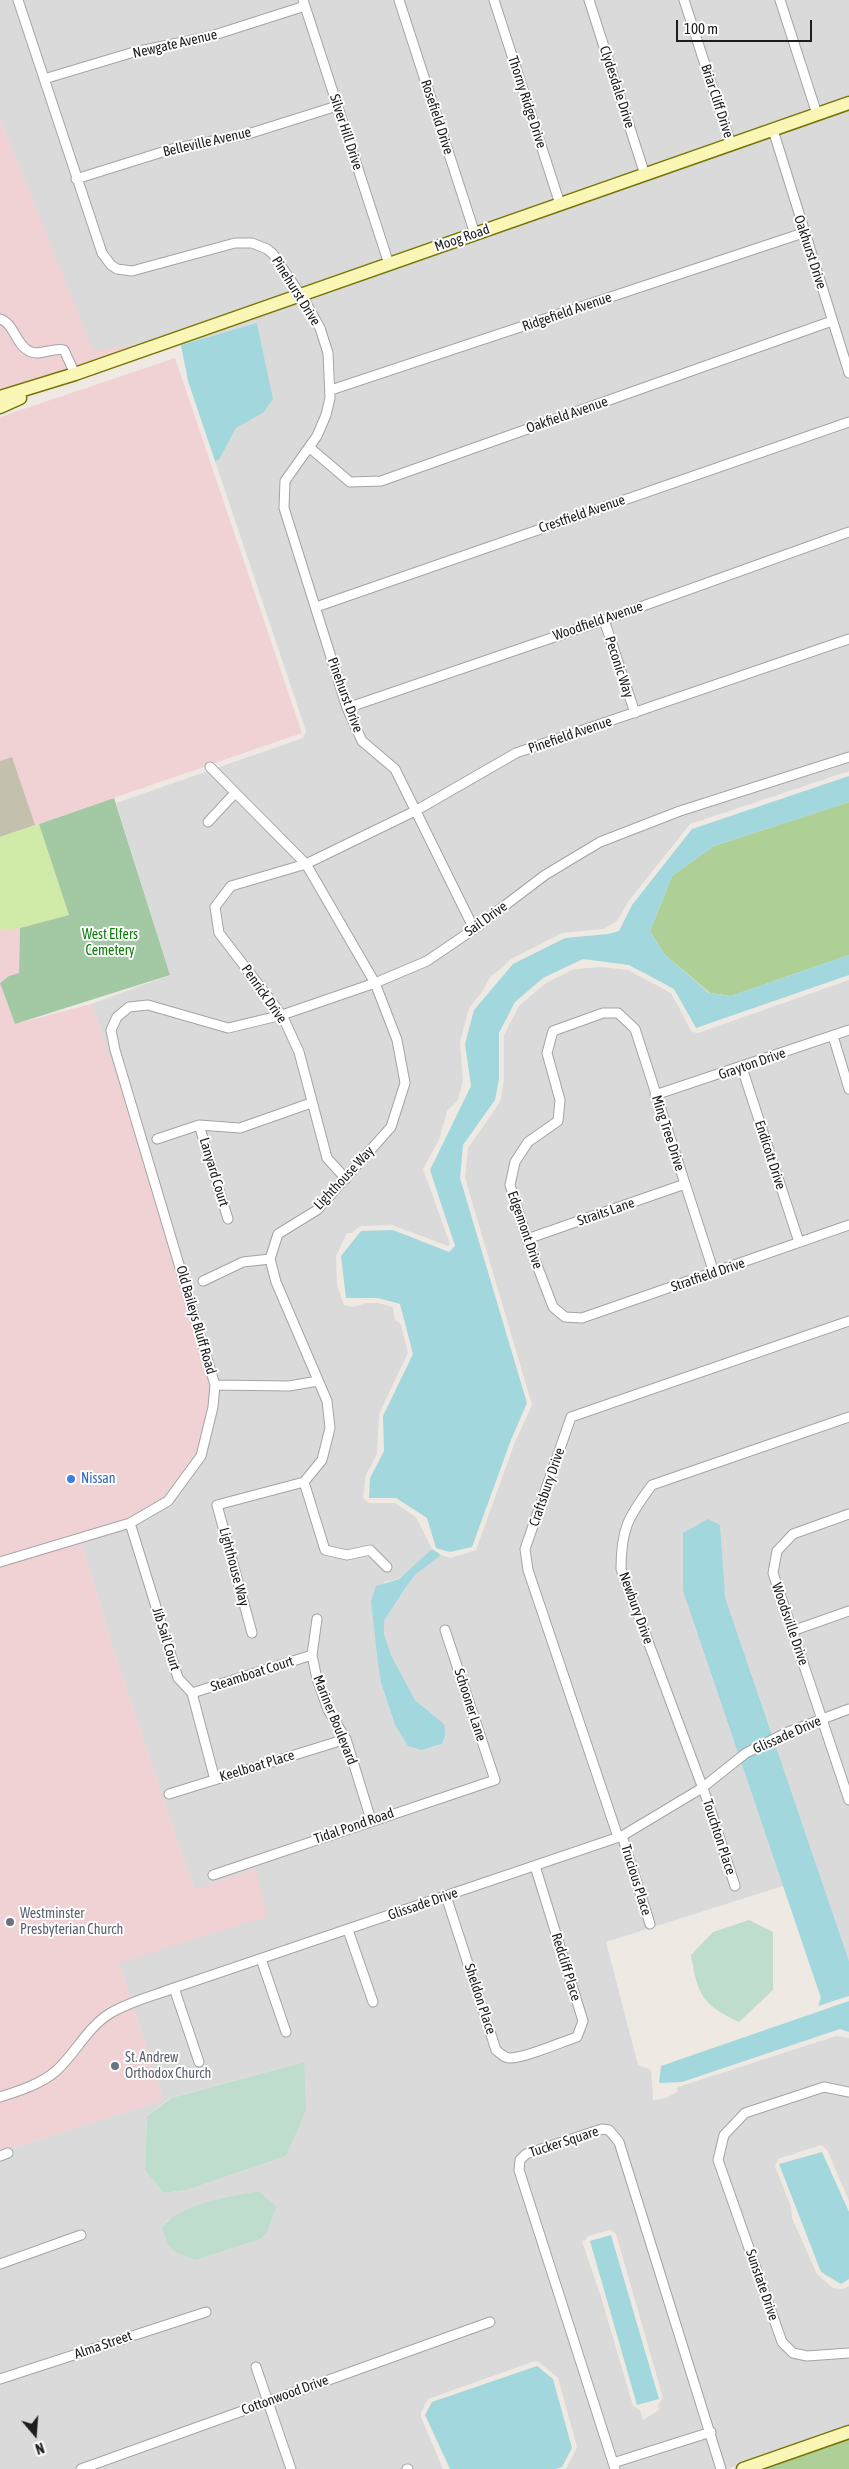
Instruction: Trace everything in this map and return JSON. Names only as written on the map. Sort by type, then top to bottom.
[{"type":"street","name":"Pinehurst Drive","points":[[18,0],[76,179],[102,253],[111,266],[118,269],[140,270],[230,244],[252,243],[267,249],[273,254],[317,322],[325,342],[330,366],[331,390],[326,415],[310,448],[285,481],[284,508],[347,708],[362,741],[395,769],[417,810],[474,929]]},
{"type":"street","name":"Rosefield Drive","points":[[398,0],[475,234]]},
{"type":"street","name":"Thorny Ridge Drive","points":[[494,0],[560,204]]},
{"type":"street","name":"Clydesdale Drive","points":[[589,0],[645,174]]},
{"type":"street","name":"Briar Cliff Drive","points":[[684,0],[731,144]]},
{"type":"street","points":[[780,0],[817,114]]},
{"type":"street","name":"Newgate Avenue","points":[[44,79],[134,52],[208,37],[304,3]]},
{"type":"street","name":"Silver Hill Drive","points":[[304,3],[389,264]]},
{"type":"street","name":"Moog Road","points":[[0,397],[75,374],[849,103]]},
{"type":"street","name":"Belleville Avenue","points":[[76,179],[172,149],[248,134],[337,106]]},
{"type":"street","name":"Oakhurst Drive","points":[[772,130],[803,233],[849,373]]},
{"type":"street","name":"Ridgefield Avenue","points":[[331,390],[803,233]]},
{"type":"street","points":[[0,320],[8,323],[21,344],[30,352],[38,353],[56,348],[64,350],[75,374]]},
{"type":"street","name":"Oakfield Avenue","points":[[310,448],[350,482],[381,481],[832,321]]},
{"type":"street","name":"Moog Road","points":[[0,407],[75,374]]},
{"type":"street","name":"Crestfield Avenue","points":[[316,607],[849,422]]},
{"type":"street","name":"Woodfield Avenue","points":[[347,708],[604,620],[849,532]]},
{"type":"street","name":"Peconic Way","points":[[604,620],[635,713]]},
{"type":"street","name":"Pinefield Avenue","points":[[306,864],[417,810],[516,753],[849,639]]},
{"type":"street","name":"Sail Drive","points":[[117,1017],[129,1007],[148,1005],[228,1028],[282,1015],[376,983],[427,961],[474,929],[545,875],[600,842],[680,811],[849,757]]},
{"type":"street","name":"Lighthouse Way","points":[[210,767],[306,864],[376,983],[397,1040],[405,1083],[391,1127],[317,1210],[278,1234],[270,1259]]},
{"type":"street","points":[[208,822],[235,793]]},
{"type":"street","name":"Penrick Drive","points":[[306,864],[231,886],[215,907],[219,933],[282,1015],[299,1052],[327,1158],[346,1179]]},
{"type":"street","name":"Ming Tree Drive","points":[[603,1013],[618,1013],[635,1029],[714,1273]]},
{"type":"street","name":"Edgemont Drive","points":[[565,1317],[553,1307],[527,1239],[510,1185],[515,1162],[528,1142],[558,1121],[560,1100],[547,1053],[554,1031],[603,1013]]},
{"type":"street","name":"Old Baileys Bluff Road","points":[[0,1562],[130,1523],[168,1501],[201,1456],[213,1408],[215,1386],[110,1030],[117,1017]]},
{"type":"street","name":"Grayton Drive","points":[[655,1095],[742,1068],[849,1030]]},
{"type":"street","points":[[833,1036],[849,1088]]},
{"type":"street","name":"Endicott Drive","points":[[742,1068],[799,1242]]},
{"type":"street","points":[[156,1139],[199,1125],[240,1128],[311,1103]]},
{"type":"street","name":"Lanyard Court","points":[[199,1125],[228,1220]]},
{"type":"street","name":"Straits Lane","points":[[527,1239],[685,1184]]},
{"type":"street","name":"Stratfield Drive","points":[[565,1317],[582,1318],[849,1225]]},
{"type":"street","points":[[203,1282],[242,1262],[270,1259],[276,1282],[327,1402],[330,1428],[322,1460],[304,1482],[325,1550],[347,1555],[370,1550],[388,1567]]},
{"type":"street","name":"Craftsbury Drive","points":[[620,1836],[528,1570],[525,1549],[571,1417],[849,1321]]},
{"type":"street","points":[[215,1386],[289,1386],[318,1381]]},
{"type":"street","name":"Newbury Drive","points":[[702,1788],[621,1569],[621,1540],[630,1517],[652,1486],[849,1417]]},
{"type":"street","name":"Lighthouse Way","points":[[252,1633],[217,1505],[304,1482]]},
{"type":"street","name":"Woodsville Drive","points":[[849,1514],[793,1534],[777,1551],[773,1573],[849,1800]]},
{"type":"street","name":"Jib Sail Court","points":[[130,1523],[178,1678],[192,1693],[215,1780]]},
{"type":"street","points":[[792,1631],[849,1611]]},
{"type":"street","name":"Mariner Boulevard","points":[[317,1619],[312,1655],[317,1679],[328,1710],[346,1739],[371,1820]]},
{"type":"street","name":"Schooner Lane","points":[[445,1630],[495,1780]]},
{"type":"street","name":"Steamboat Court","points":[[192,1693],[312,1655]]},
{"type":"street","name":"Glissade Drive","points":[[0,2097],[39,2082],[56,2071],[96,2025],[108,2015],[174,1988],[620,1836],[702,1788],[746,1753],[788,1732],[849,1709]]},
{"type":"street","name":"Keelboat Place","points":[[169,1794],[346,1739]]},
{"type":"street","name":"Tidal Pond Road","points":[[213,1875],[371,1820],[495,1780]]},
{"type":"street","name":"Touchton Place","points":[[702,1788],[735,1886]]},
{"type":"street","name":"Trucious Place","points":[[620,1836],[650,1924]]},
{"type":"street","name":"Redcliff Place","points":[[534,1866],[583,2021],[577,2036],[546,2048]]},
{"type":"street","name":"Sheldon Place","points":[[446,1896],[496,2050],[503,2056],[512,2058],[546,2048]]},
{"type":"street","points":[[348,1930],[373,2002]]},
{"type":"street","points":[[261,1959],[286,2032]]},
{"type":"street","points":[[174,1988],[199,2062]]},
{"type":"street","name":"Sunstate Drive","points":[[849,2092],[824,2087],[745,2112],[724,2135],[718,2160],[782,2342],[793,2353],[807,2356],[849,2353]]},
{"type":"street","name":"Tucker Square","points":[[710,2432],[614,2466],[519,2170],[520,2160],[526,2154],[602,2129],[609,2130],[619,2142],[710,2432],[721,2469]]},
{"type":"street","points":[[0,2264],[81,2235]]},
{"type":"street","name":"Alma Street","points":[[0,2379],[206,2312]]},
{"type":"street","name":"Cottonwood Drive","points":[[81,2469],[490,2322]]},
{"type":"street","points":[[256,2367],[269,2400],[291,2469]]},
{"type":"street","points":[[743,2469],[849,2432]]},
{"type":"shaded area","points":[[0,0],[849,0],[849,98],[141,345],[93,351],[0,119]]},
{"type":"shaded area","points":[[849,109],[849,771],[690,824],[628,902],[617,921],[603,929],[562,933],[511,959],[491,976],[482,992],[469,1008],[460,1042],[463,1080],[458,1100],[447,1111],[439,1140],[423,1169],[450,1244],[448,1246],[392,1225],[360,1226],[352,1233],[347,1233],[336,1256],[337,1285],[344,1305],[354,1307],[366,1303],[378,1303],[393,1307],[395,1320],[401,1324],[408,1353],[379,1414],[377,1454],[366,1475],[363,1498],[369,1503],[395,1503],[416,1517],[432,1549],[429,1554],[398,1579],[384,1582],[374,1619],[381,1683],[395,1725],[432,1748],[442,1744],[446,1737],[438,1719],[415,1700],[391,1655],[384,1634],[384,1621],[416,1574],[432,1560],[441,1555],[451,1558],[476,1550],[515,1442],[532,1405],[465,1178],[468,1148],[500,1102],[504,1080],[504,1035],[519,1006],[546,983],[574,969],[601,967],[628,970],[671,993],[692,1032],[698,1033],[849,980],[849,1961],[725,1597],[722,1573],[683,1591],[783,1886],[606,1942],[638,2065],[651,2070],[653,2100],[666,2098],[677,2092],[678,2087],[836,2036],[849,2038],[849,2201],[827,2150],[821,2145],[778,2159],[775,2166],[791,2207],[792,2218],[817,2274],[833,2288],[843,2289],[849,2286],[849,2427],[727,2469],[566,2469],[577,2447],[558,2378],[539,2362],[535,2361],[428,2399],[421,2412],[421,2417],[443,2469],[0,2469],[0,2152],[163,2100],[119,1963],[194,1889],[113,1649],[80,1538],[102,1034],[91,1004],[170,975],[116,803],[303,738],[306,731],[215,461],[219,460],[266,366],[257,324],[181,345],[181,342]],"holes":[[[304,2062],[286,2156],[187,2190],[163,2193],[145,2170],[147,2116],[170,2098]],[[258,2191],[277,2206],[267,2233],[261,2239],[196,2260],[162,2227],[167,2221],[186,2211]],[[610,2230],[616,2234],[663,2398],[658,2405],[659,2410],[643,2420],[640,2410],[633,2406],[602,2300],[582,2241],[586,2240],[588,2236]]]},
{"type":"shaded area","points":[[0,119],[93,350],[141,345],[0,391]]},
{"type":"shaded area","points":[[175,358],[302,733],[0,837],[0,417]]},
{"type":"shaded area","points":[[12,757],[35,825],[0,837],[0,761]]},
{"type":"shaded area","points":[[20,928],[19,973],[9,976],[0,983],[0,930]]},
{"type":"shaded area","points":[[0,984],[15,1024],[91,1004],[173,1233],[216,1405],[195,1460],[144,1516],[80,1538],[113,1649],[194,1889],[255,1869],[268,1916],[119,1963],[163,2100],[0,2152]]},
{"type":"green space","name":"West Elfers Cemetery","points":[[114,798],[170,975],[15,1024],[0,983],[9,976],[19,973],[20,928],[69,915],[39,824]]},
{"type":"green space","points":[[849,802],[849,955],[731,996],[710,993],[664,954],[650,931],[672,876],[714,846]]},
{"type":"green space","points":[[39,824],[69,915],[20,928],[0,930],[0,837]]},
{"type":"green space","points":[[749,1920],[773,1932],[773,1990],[739,2022],[716,2010],[703,1997],[696,1980],[691,1955],[713,1932]]},
{"type":"green space","points":[[304,2062],[306,2110],[286,2156],[187,2190],[163,2193],[145,2170],[147,2116],[171,2098]]},
{"type":"green space","points":[[258,2191],[277,2206],[267,2233],[261,2239],[196,2260],[175,2252],[168,2244],[162,2227],[182,2212],[207,2202]]},
{"type":"green space","points":[[849,2438],[849,2469],[758,2469]]},
{"type":"water","points":[[257,323],[273,399],[264,412],[236,428],[219,460],[215,461],[188,381],[181,345]]},
{"type":"water","points":[[849,776],[849,802],[714,846],[672,876],[650,931],[664,954],[709,993],[731,996],[849,955],[849,975],[696,1028],[674,989],[629,965],[583,959],[543,978],[515,1002],[499,1033],[499,1079],[495,1100],[463,1145],[460,1178],[527,1403],[511,1440],[472,1547],[450,1552],[436,1548],[427,1518],[396,1498],[369,1498],[370,1478],[384,1451],[383,1416],[413,1354],[400,1304],[378,1298],[346,1298],[341,1256],[361,1231],[393,1230],[449,1252],[455,1246],[430,1170],[471,1086],[465,1044],[474,1010],[513,964],[565,938],[608,934],[619,931],[632,905],[692,829]]},
{"type":"water","points":[[708,1519],[720,1525],[725,1597],[849,1961],[849,1996],[818,2006],[821,1998],[683,1591],[683,1533]]},
{"type":"water","points":[[432,1549],[441,1555],[416,1574],[384,1621],[384,1634],[391,1655],[415,1700],[444,1724],[445,1734],[442,1744],[421,1750],[408,1746],[395,1725],[381,1683],[371,1601],[376,1586],[399,1579]]},
{"type":"water","points":[[849,2001],[849,2032],[840,2029],[682,2082],[659,2083],[661,2066]]},
{"type":"water","points":[[822,2152],[849,2212],[849,2279],[841,2284],[821,2272],[779,2164]]},
{"type":"water","points":[[611,2235],[659,2399],[637,2405],[590,2241]]},
{"type":"water","points":[[537,2366],[553,2379],[572,2448],[562,2467],[555,2469],[450,2469],[425,2415],[432,2402]]},
{"type":"place","name":"Nissan","points":[[71,1479]]},
{"type":"place","name":"Westminster Presbyterian Church","points":[[10,1922]]},
{"type":"place","name":"St. Andrew Orthodox Church","points":[[115,2066]]}]
